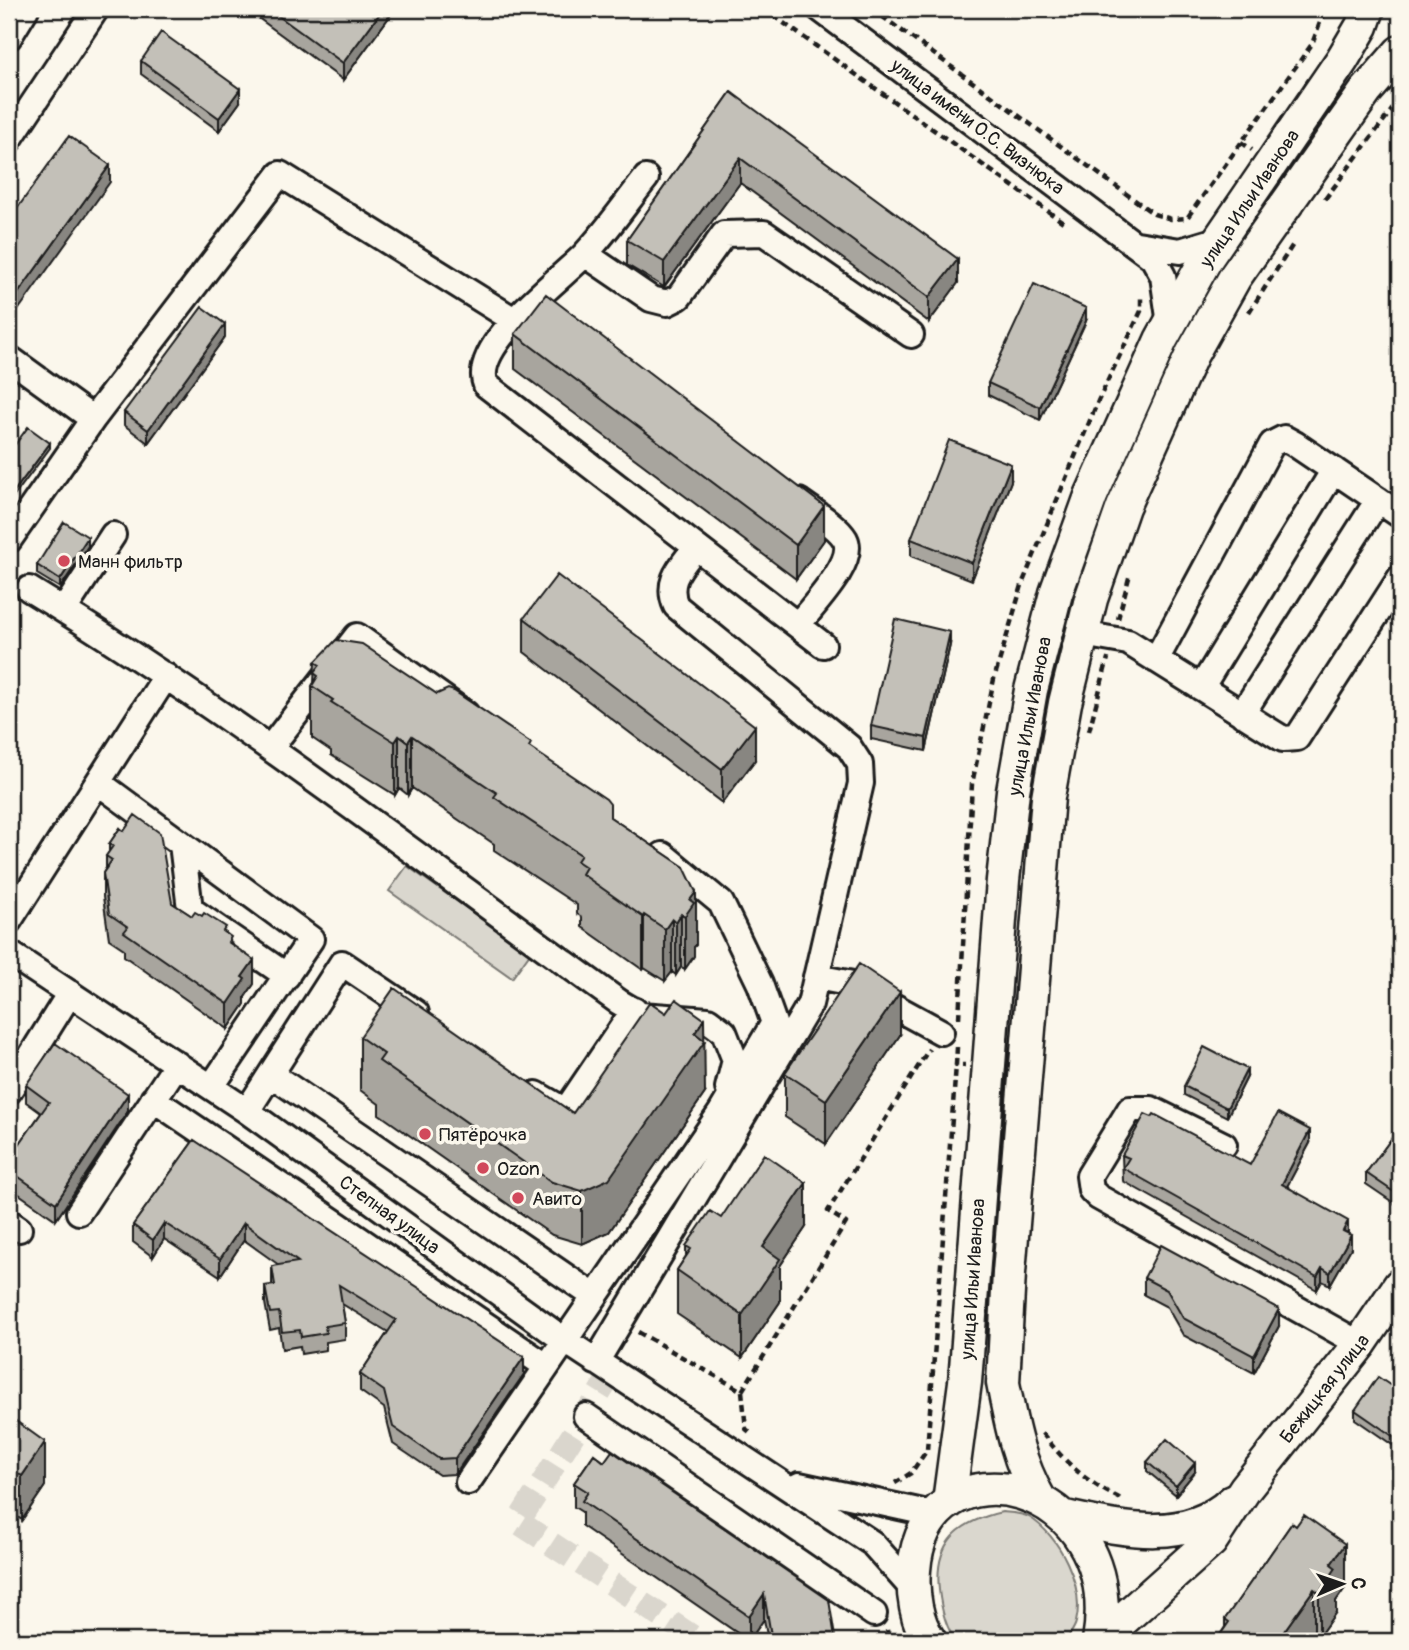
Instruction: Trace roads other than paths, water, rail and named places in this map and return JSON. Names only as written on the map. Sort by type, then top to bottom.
[{"type":"main road","name":"улица Ильи Иванова","points":[[925,1638],[912,1588],[915,1552],[940,1508],[965,1382],[1003,880],[1013,791],[1031,690],[1056,593],[1091,496],[1125,414],[1170,324],[1220,239],[1329,79],[1362,26],[1368,9]]},
{"type":"main road","name":"улица Ильи Иванова","points":[[1039,1498],[1026,1476],[1013,1438],[1003,1384],[1048,797],[1065,703],[1082,634],[1123,507],[1192,354],[1235,277],[1366,91],[1400,52]]},
{"type":"main road","name":"Бежицкая улица","points":[[1245,1489],[1360,1344],[1400,1285]]},
{"type":"main road","points":[[1065,1517],[1150,1531],[1182,1529],[1219,1513],[1245,1489]]},
{"type":"main road","points":[[1099,1641],[1210,1541],[1245,1489]]},
{"type":"main road","points":[[940,1508],[962,1495],[1007,1490],[1039,1498],[1065,1517],[1084,1539],[1102,1586],[1103,1613],[1099,1641]]},
{"type":"street","points":[[9,37],[26,9]]},
{"type":"street","points":[[9,140],[96,9]]},
{"type":"street","name":"улица имени О.С. Визнюка","points":[[820,9],[1153,258],[1163,275],[1170,324]]},
{"type":"street","points":[[9,540],[93,419],[280,174],[514,320]]},
{"type":"street","points":[[646,178],[585,254],[536,296],[514,320],[483,364],[482,375],[486,385],[823,645]]},
{"type":"street","points":[[585,254],[651,299],[667,303],[679,297],[724,234],[764,233],[911,335]]},
{"type":"street","points":[[1136,244],[1180,251],[1220,239]]},
{"type":"street","points":[[536,296],[558,313]]},
{"type":"street","points":[[9,358],[93,419]]},
{"type":"street","points":[[1156,660],[1272,444],[1284,438],[1400,515]]},
{"type":"street","points":[[1201,688],[1334,470]]},
{"type":"street","points":[[778,485],[844,537],[849,551],[844,565],[797,625]]},
{"type":"street","points":[[1242,714],[1378,500]]},
{"type":"street","points":[[64,610],[113,535]]},
{"type":"street","points":[[596,1362],[810,1004],[861,783],[860,764],[849,747],[676,606],[671,595],[672,579],[696,547]]},
{"type":"street","points":[[1082,634],[1128,642],[1283,739],[1297,738],[1400,578]]},
{"type":"street","points":[[29,589],[166,676],[270,748],[641,1015],[708,1020],[724,1032],[735,1060],[721,1112]]},
{"type":"street","points":[[270,748],[357,636],[488,730]]},
{"type":"street","points":[[9,921],[166,676]]},
{"type":"street","points":[[99,783],[312,939],[212,1086]]},
{"type":"street","points":[[468,1482],[721,1112],[774,1023],[761,984],[721,903],[647,844]]},
{"type":"street","points":[[182,845],[190,909],[287,976]]},
{"type":"street","name":"Степная улица","points":[[9,953],[212,1086],[596,1362],[772,1476]]},
{"type":"street","points":[[247,1111],[342,963],[432,1024]]},
{"type":"street","points":[[816,976],[853,984],[931,1035]]},
{"type":"street","points":[[9,1091],[70,993]]},
{"type":"street","points":[[522,1084],[555,1107],[569,1107],[634,1010]]},
{"type":"street","points":[[79,1212],[177,1064]]},
{"type":"street","points":[[272,1074],[594,1296]]},
{"type":"street","points":[[153,1099],[546,1366]]},
{"type":"street","points":[[1224,1145],[1151,1109],[1130,1109],[1090,1176],[1091,1190],[1098,1197],[1360,1344]]},
{"type":"street","points":[[586,1416],[874,1614]]},
{"type":"street","points":[[772,1476],[825,1493],[940,1508]]},
{"type":"street","points":[[772,1476],[872,1543],[912,1588]]},
{"type":"tunnel","points":[[612,1373],[518,1522],[699,1641]]},
{"type":"place","name":"Манн фильтр","points":[[64,561]]},
{"type":"place","name":"Пятёрочка","points":[[425,1134]]},
{"type":"place","name":"Ozon","points":[[483,1168]]},
{"type":"place","name":"Авито","points":[[518,1198]]}]
